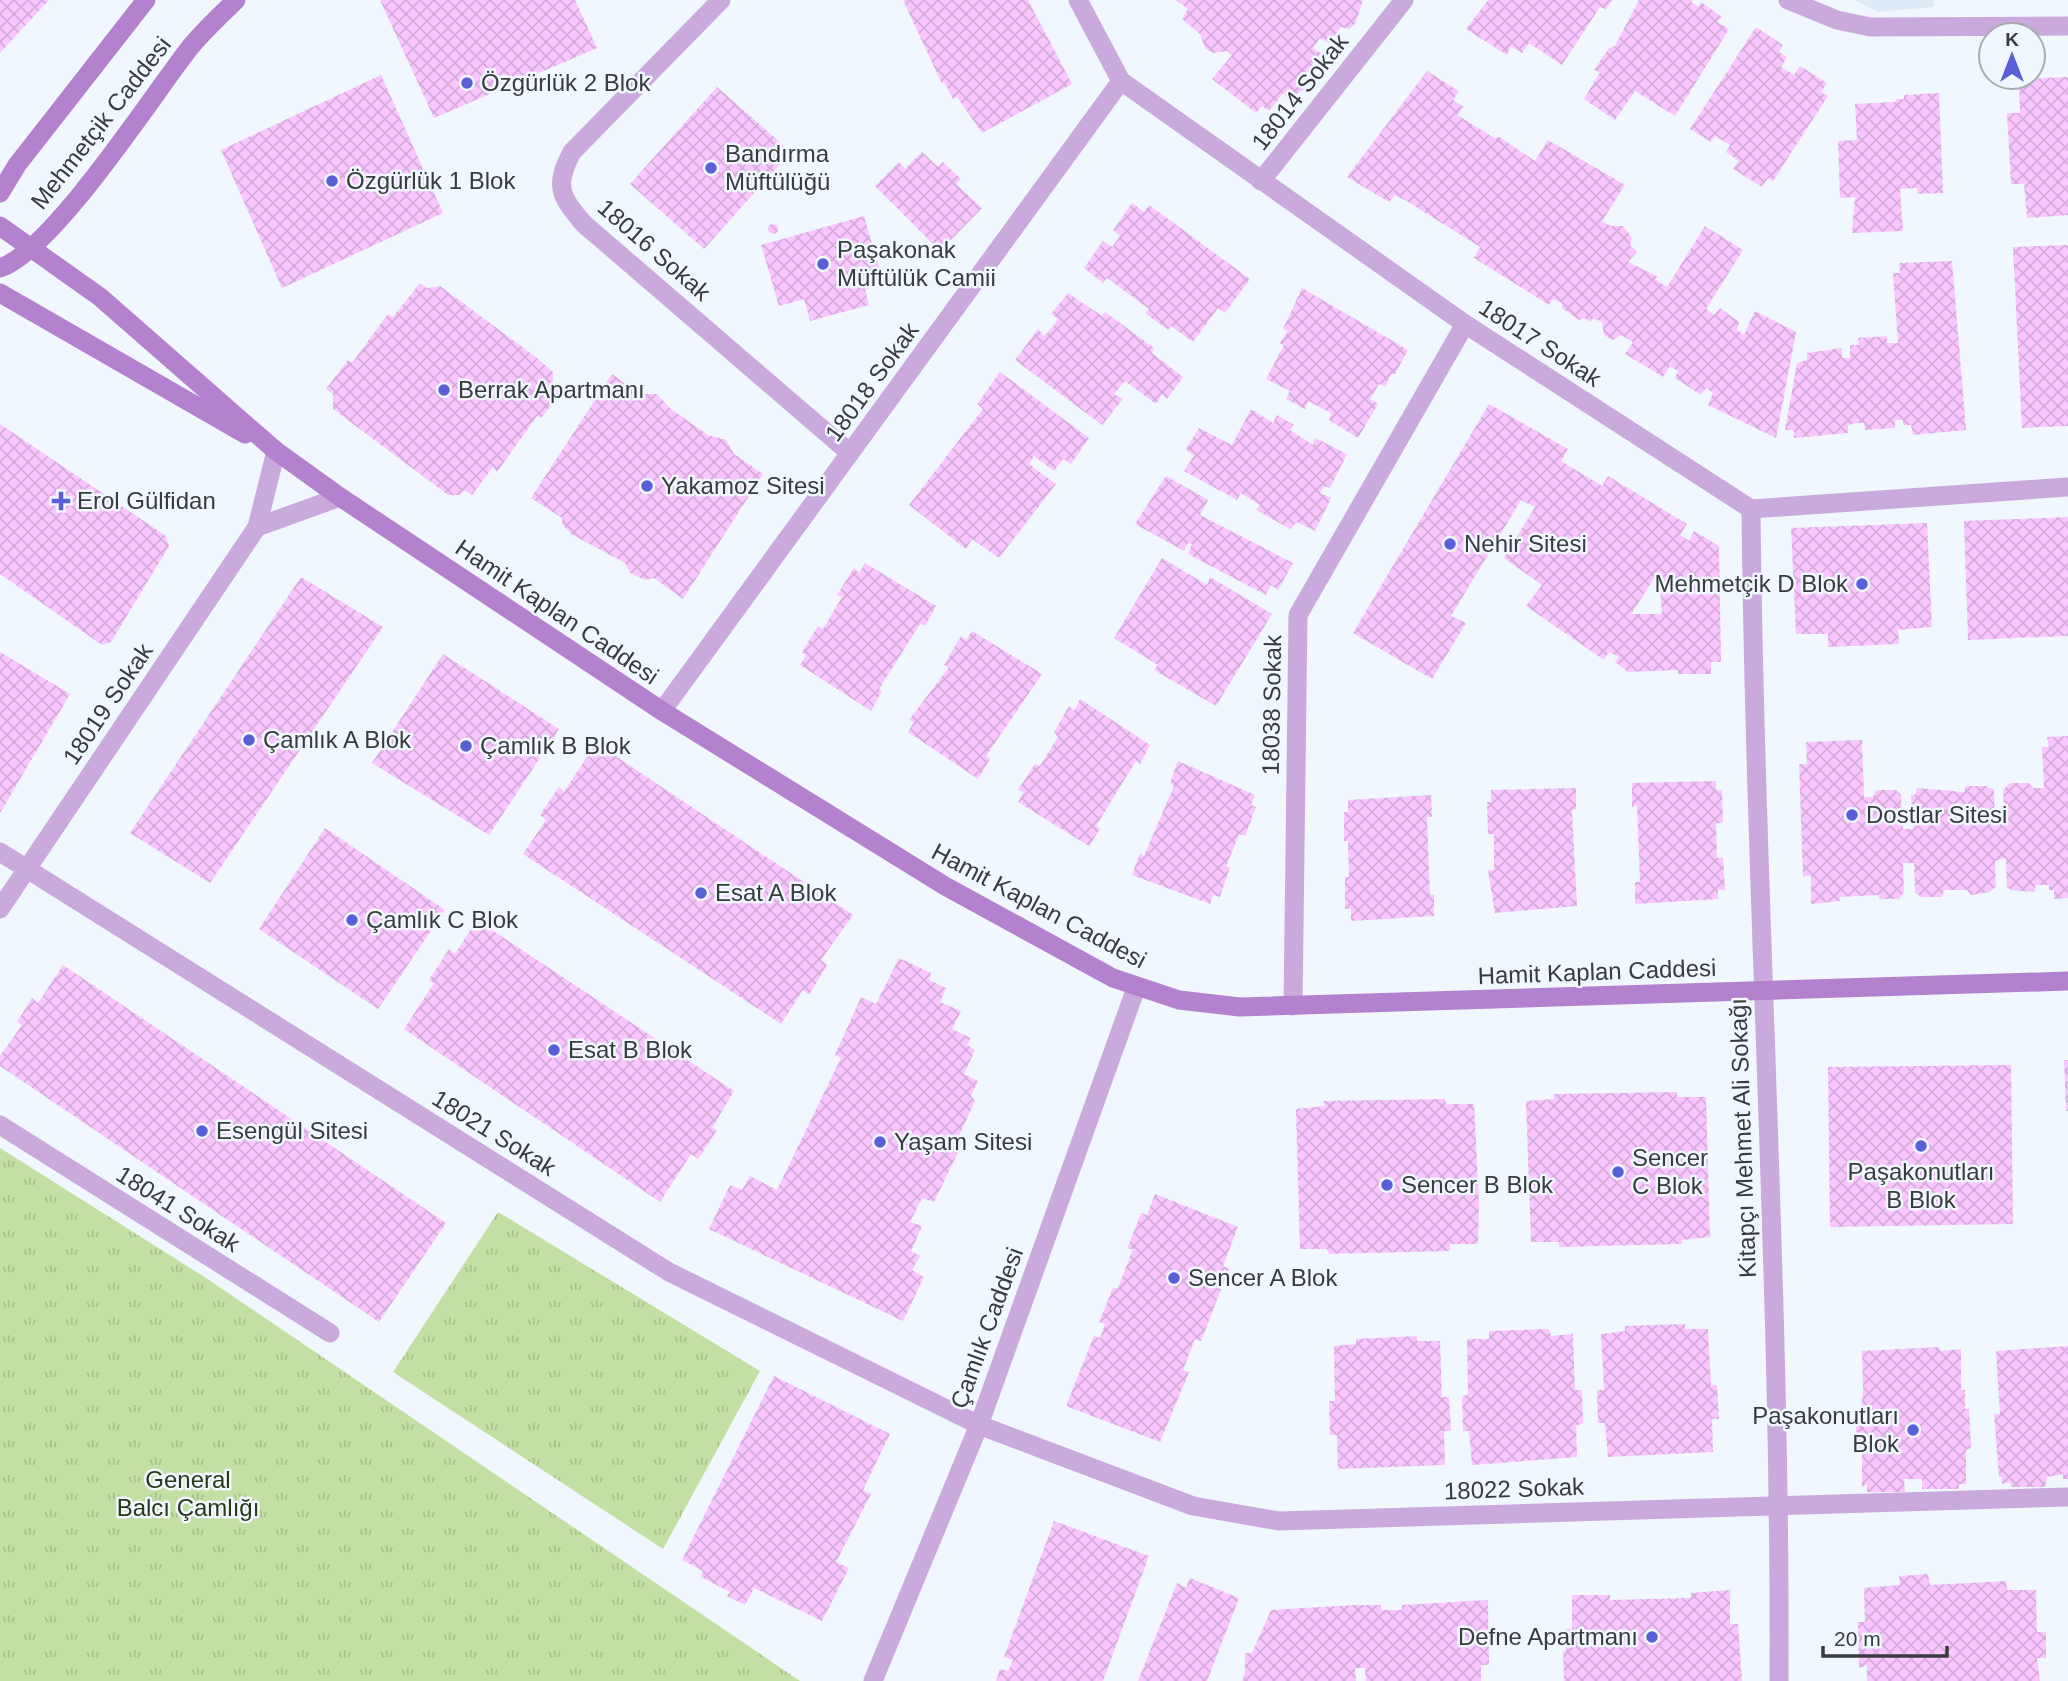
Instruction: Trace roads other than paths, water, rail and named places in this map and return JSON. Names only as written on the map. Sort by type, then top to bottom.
[{"type":"main road","name":"Mehmetçik Caddesi","points":[[0,193],[16,165],[146,0]]},
{"type":"main road","name":"Mehmetçik Caddesi","points":[[0,268],[20,259],[64,214],[190,47],[236,0]]},
{"type":"main road","name":"Hamit Kaplan Caddesi","points":[[0,226],[100,297],[276,451],[340,497],[662,711],[945,886],[1059,950],[1136,988],[1210,1005],[1293,1006],[2068,981]]},
{"type":"main road","name":"Hamit Kaplan Caddesi","points":[[0,293],[189,404],[276,451]]},
{"type":"street","name":"18016 Sokak","points":[[721,0],[572,152],[563,170],[560,189],[584,224],[850,453]]},
{"type":"street","name":"18017 Sokak","points":[[1078,0],[1121,81],[1465,324],[1751,509]]},
{"type":"street","name":"18014 Sokak","points":[[1261,181],[1404,0]]},
{"type":"street","points":[[1788,0],[1837,20],[1870,27],[2068,26]]},
{"type":"street","name":"18018 Sokak","points":[[662,711],[1121,81]]},
{"type":"street","name":"18038 Sokak","points":[[1293,1006],[1298,615],[1465,324]]},
{"type":"street","name":"18019 Sokak","points":[[0,909],[257,527],[276,451]]},
{"type":"street","points":[[1751,509],[2068,487]]},
{"type":"street","points":[[257,527],[340,497]]},
{"type":"street","name":"Kitapçı Mehmet Ali Sokağı","points":[[1751,509],[1762,992],[1780,1505],[1779,1681]]},
{"type":"street","name":"18021 Sokak","points":[[0,852],[669,1272],[979,1425]]},
{"type":"street","name":"Çamlık Caddesi","points":[[873,1681],[979,1425],[1136,988]]},
{"type":"street","name":"18041 Sokak","points":[[0,1125],[331,1333]]},
{"type":"street","name":"18022 Sokak","points":[[979,1425],[1193,1506],[1279,1521],[2068,1497]]},
{"type":"place","name":"Özgürlük 2 Blok","points":[[467,83]]},
{"type":"place","name":"Bandırma Müftülüğü","points":[[711,168]]},
{"type":"place","name":"Özgürlük 1 Blok","points":[[332,181]]},
{"type":"place","name":"Paşakonak Müftülük Camii","points":[[823,264]]},
{"type":"place","name":"Berrak Apartmanı","points":[[444,390]]},
{"type":"place","name":"Yakamoz Sitesi","points":[[647,486]]},
{"type":"place","name":"Erol Gülfidan","points":[[61,501]]},
{"type":"place","name":"Nehir Sitesi","points":[[1450,544]]},
{"type":"place","name":"Mehmetçik D Blok","points":[[1862,584]]},
{"type":"place","name":"Çamlık A Blok","points":[[249,740]]},
{"type":"place","name":"Çamlık B Blok","points":[[466,746]]},
{"type":"place","name":"Dostlar Sitesi","points":[[1852,815]]},
{"type":"place","name":"Esat A Blok","points":[[701,893]]},
{"type":"place","name":"Çamlık C Blok","points":[[352,920]]},
{"type":"place","name":"Esat B Blok","points":[[554,1050]]},
{"type":"place","name":"Esengül Sitesi","points":[[202,1131]]},
{"type":"place","name":"Yaşam Sitesi","points":[[880,1142]]},
{"type":"place","name":"Paşakonutları B Blok","points":[[1921,1146]]},
{"type":"place","name":"Sencer C Blok","points":[[1618,1172]]},
{"type":"place","name":"Sencer B Blok","points":[[1387,1185]]},
{"type":"place","name":"Sencer A Blok","points":[[1174,1278]]},
{"type":"place","name":"Paşakonutları Blok","points":[[1913,1430]]},
{"type":"place","name":"Defne Apartmanı","points":[[1652,1637]]},
{"type":"park label","name":"General Balcı Çamlığı","points":[[188,1494]]}]
